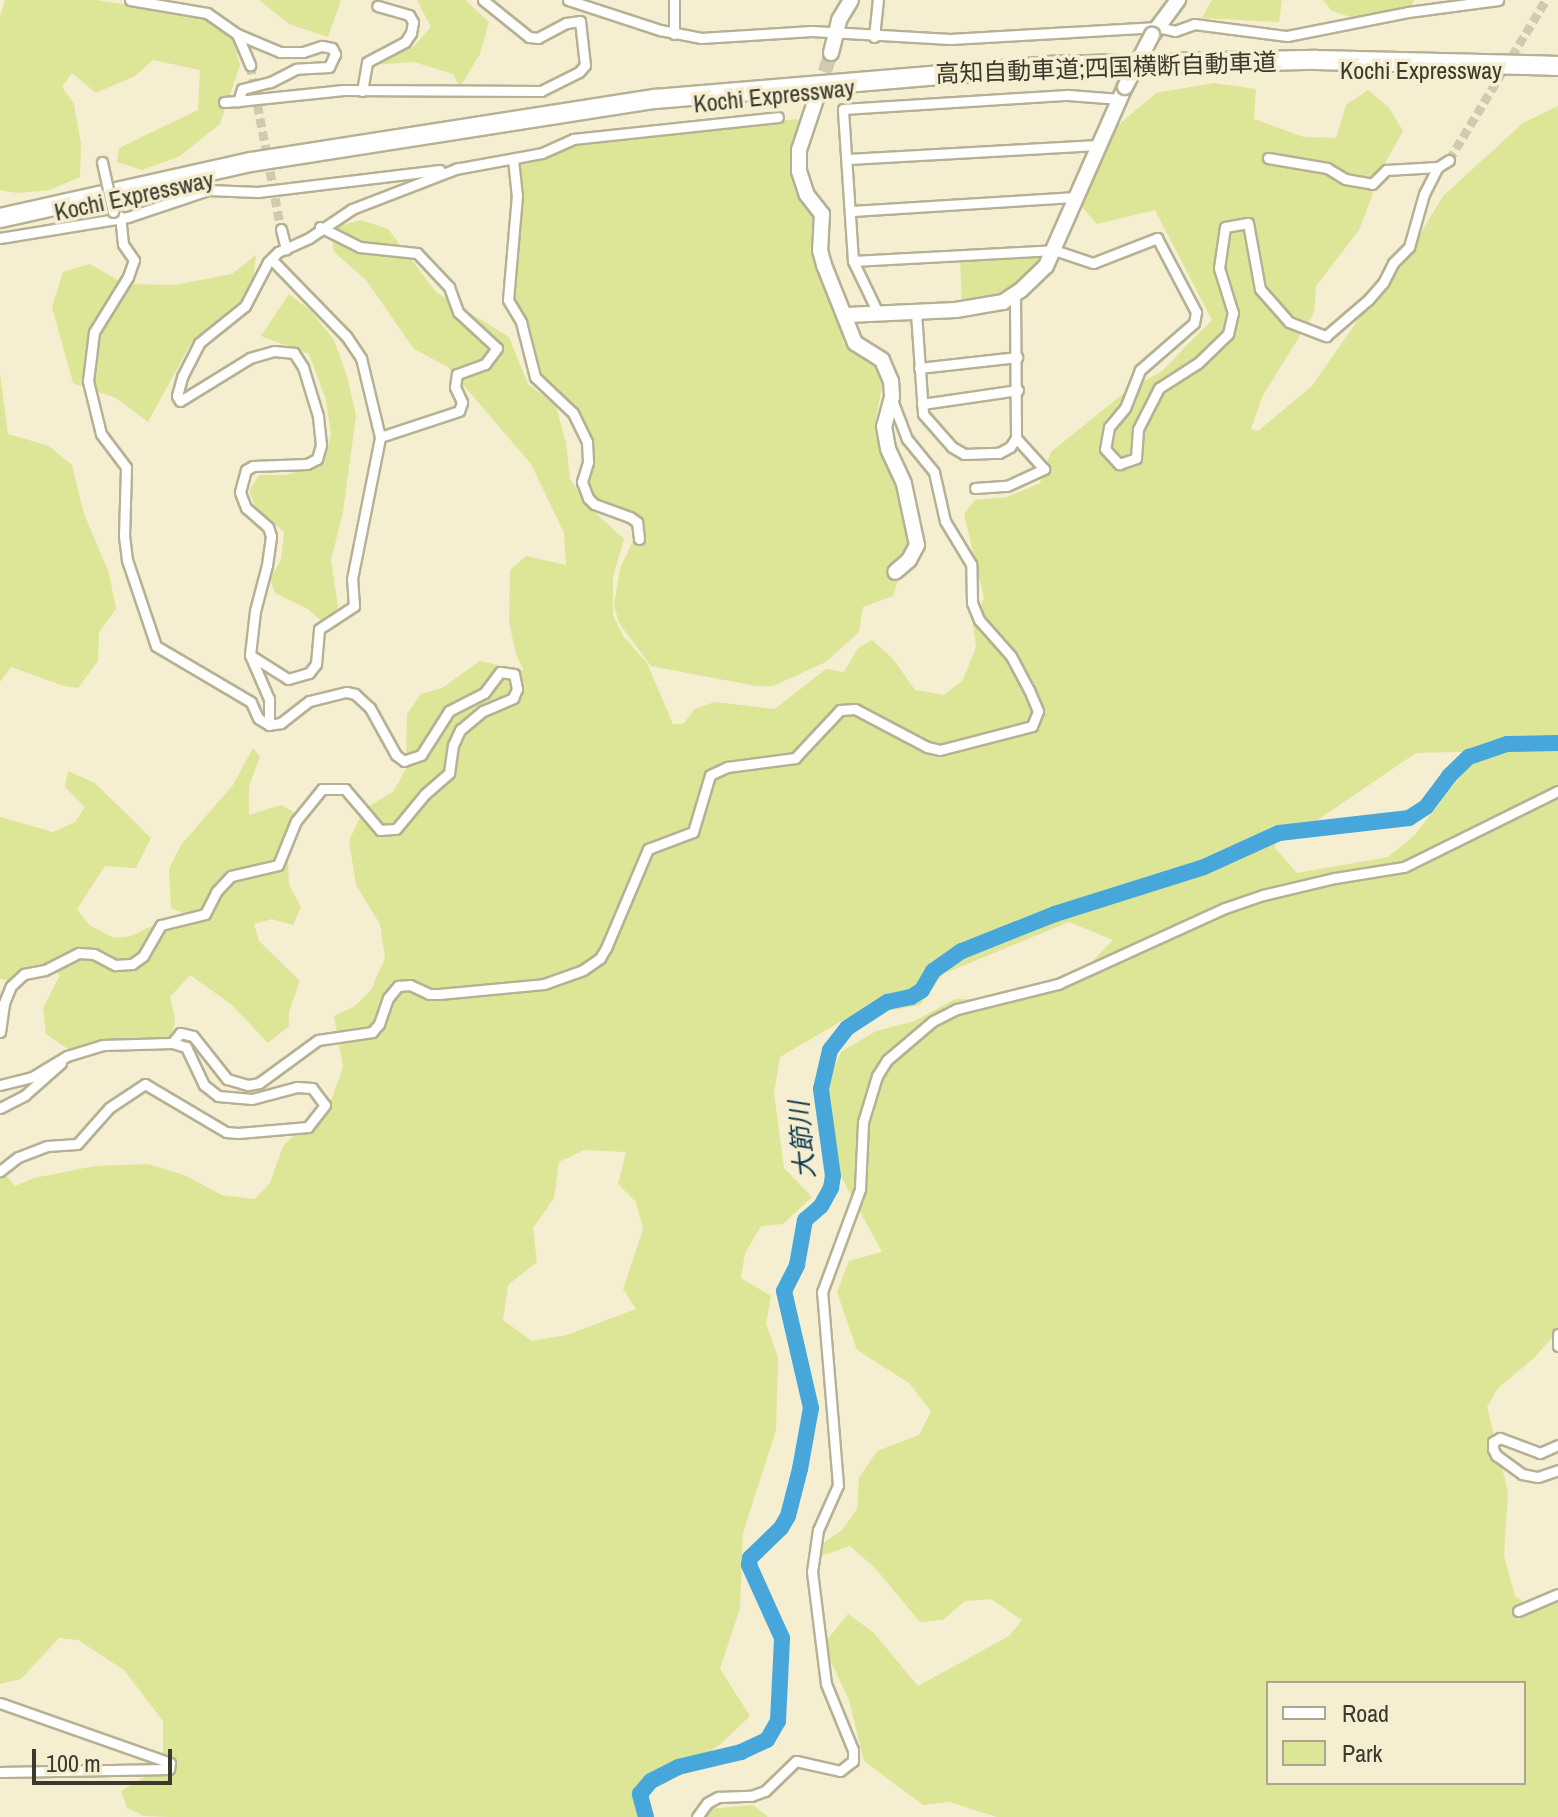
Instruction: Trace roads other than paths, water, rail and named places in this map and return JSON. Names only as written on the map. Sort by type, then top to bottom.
[{"type":"highway","name":"高知自動車道;四国横断自動車道","points":[[655,99],[871,78],[1059,65],[1316,60],[1558,66]]},
{"type":"highway","name":"Kochi Expressway","points":[[0,226],[347,154],[599,114],[778,95],[1127,73],[1379,70],[1558,74]]},
{"type":"highway","name":"Kochi Expressway","points":[[0,218],[251,162],[655,99]]},
{"type":"street","points":[[130,0],[207,13],[237,34],[280,52],[303,52],[322,46],[332,48],[335,54],[329,67],[296,69],[270,82],[242,89],[238,101]]},
{"type":"street","points":[[568,0],[674,34],[726,38],[812,31],[874,37],[950,39],[1175,31],[1194,24],[1287,36],[1408,12],[1498,0]]},
{"type":"street","points":[[674,0],[674,34]]},
{"type":"street","points":[[831,53],[835,34],[851,0]]},
{"type":"street","points":[[874,37],[878,0]]},
{"type":"street","points":[[847,315],[916,313],[1003,302],[1046,266],[1122,93],[1155,31],[1178,0]]},
{"type":"street","points":[[224,102],[362,91],[541,91],[579,72],[585,65],[580,21],[566,23],[538,38],[529,37],[490,2]]},
{"type":"street","points":[[362,91],[367,62],[405,42],[413,22],[409,15],[377,6]]},
{"type":"street","points":[[237,34],[250,65]]},
{"type":"street","points":[[879,315],[853,261],[843,109],[1122,93]]},
{"type":"street","points":[[172,1043],[180,1033],[193,1036],[227,1079],[248,1085],[259,1083],[318,1040],[372,1032],[379,1024],[388,998],[398,986],[410,985],[429,994],[439,994],[544,984],[583,970],[600,958],[606,948],[648,849],[693,832],[710,775],[727,767],[795,758],[840,710],[855,709],[927,747],[940,750],[1032,726],[1038,711],[1029,690],[1011,656],[979,620],[972,603],[971,564],[945,521],[934,472],[907,439],[892,397],[886,366],[855,343],[847,315],[822,258],[822,214],[807,195],[797,160],[817,96]]},
{"type":"street","points":[[0,238],[117,214],[128,217],[208,190],[258,192],[458,168],[542,153],[573,139],[778,117]]},
{"type":"street","points":[[848,159],[1098,145]]},
{"type":"street","points":[[1268,158],[1327,168],[1345,179],[1372,184],[1386,170],[1438,167],[1449,160]]},
{"type":"street","points":[[513,159],[517,195],[508,300],[521,322],[535,377],[573,413],[584,433],[588,450],[582,482],[584,492],[594,504],[637,522],[639,539]]},
{"type":"street","points":[[0,1032],[4,1003],[11,986],[24,974],[45,970],[79,953],[94,954],[115,965],[132,964],[143,956],[161,925],[205,914],[216,892],[231,876],[278,865],[296,821],[322,789],[333,786],[345,789],[380,830],[396,829],[425,794],[449,773],[453,745],[460,730],[483,711],[513,698],[518,685],[511,672],[500,672],[484,693],[449,711],[425,749],[410,761],[396,755],[370,708],[355,694],[346,692],[309,701],[281,723],[269,725],[258,718],[251,702],[156,646],[127,560],[126,467],[101,434],[88,381],[94,332],[128,277],[134,260],[123,244],[102,162]]},
{"type":"street","points":[[853,261],[1054,250],[1093,263],[1157,238],[1196,312],[1194,323],[1140,370],[1125,408],[1109,427],[1105,449],[1119,464],[1136,458],[1138,429],[1159,388],[1198,363],[1228,334],[1233,313],[1219,268],[1225,227],[1248,223],[1260,289],[1289,322],[1326,336],[1368,300],[1383,283],[1393,263],[1409,247],[1424,194],[1438,167]]},
{"type":"street","points":[[269,725],[269,699],[250,655],[255,611],[271,536],[268,527],[246,508],[240,492],[246,470],[253,466],[307,464],[317,459],[321,445],[318,416],[303,367],[294,353],[274,351],[250,358],[212,380],[193,396],[180,401],[177,396],[199,343],[245,306],[271,259],[309,238],[320,227],[365,203],[458,168]]},
{"type":"street","points":[[852,211],[1077,197]]},
{"type":"street","points":[[320,227],[360,247],[417,253],[449,287],[458,312],[497,348],[485,364],[457,374],[455,387],[462,402],[459,411],[380,437]]},
{"type":"street","points":[[281,229],[286,249]]},
{"type":"street","points":[[250,655],[288,679],[309,673],[316,664],[319,629],[354,606],[352,579],[380,437],[361,358],[346,336],[271,259]]},
{"type":"street","points":[[916,313],[923,414],[952,447],[964,454],[999,453],[1010,447],[1016,438],[1015,294]]},
{"type":"street","points":[[919,368],[1017,357]]},
{"type":"street","points":[[922,404],[1018,390]]},
{"type":"street","points":[[892,397],[884,426],[888,449],[904,484],[917,545],[909,560],[895,572]]},
{"type":"street","points":[[975,488],[1007,486],[1044,469],[1016,438]]},
{"type":"street","points":[[697,1817],[707,1803],[718,1797],[751,1796],[765,1791],[796,1761],[840,1771],[853,1761],[853,1750],[826,1684],[812,1572],[818,1530],[838,1485],[822,1292],[860,1189],[863,1122],[877,1076],[887,1060],[933,1021],[957,1009],[1069,980],[1225,908],[1263,895],[1335,878],[1404,867],[1558,791]]},
{"type":"street","points":[[0,1085],[32,1077],[67,1056],[103,1045],[172,1043],[186,1047],[204,1085],[218,1096],[252,1099],[297,1087],[312,1088],[325,1105],[308,1127],[226,1132],[145,1084],[109,1108],[82,1141],[47,1146],[18,1157],[0,1171]]},
{"type":"street","points":[[0,1108],[54,1073],[67,1056]]},
{"type":"street","points":[[1558,1334],[1558,1346]]},
{"type":"street","points":[[1558,1445],[1540,1453],[1500,1438],[1493,1442],[1493,1449],[1522,1474],[1538,1477],[1558,1470]]},
{"type":"street","points":[[1518,1611],[1558,1594]]},
{"type":"street","points":[[0,1703],[170,1763],[169,1769],[0,1772]]},
{"type":"waterway","name":"大節川","points":[[646,1817],[640,1794],[651,1781],[678,1767],[741,1752],[767,1740],[778,1721],[782,1638],[749,1565],[750,1558],[781,1528],[788,1516],[800,1469],[811,1408],[784,1291],[797,1265],[805,1220],[821,1206],[831,1188],[833,1176],[821,1089],[830,1050],[847,1028],[887,1002],[911,997],[922,990],[933,971],[962,951],[1055,914],[1204,867],[1279,833],[1409,818],[1426,807],[1449,776],[1469,757],[1507,744],[1558,743]]},
{"type":"tunnel","points":[[1449,160],[1546,0]]},
{"type":"tunnel","points":[[818,92],[831,53]]},
{"type":"tunnel","points":[[250,65],[281,229]]}]
